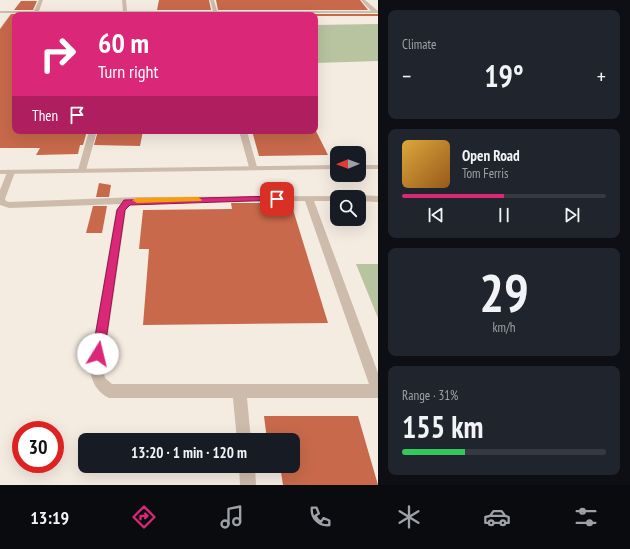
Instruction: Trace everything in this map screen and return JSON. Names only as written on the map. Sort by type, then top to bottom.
[{"type":"street","points":[[0,12],[36,12],[41,0]]},
{"type":"street","points":[[124,0],[125,12]]},
{"type":"street","points":[[212,0],[215,12]]},
{"type":"street","points":[[363,0],[377,12]]},
{"type":"street","points":[[318,13],[377,12]]},
{"type":"street","points":[[82,170],[92,134]]},
{"type":"street","points":[[244,134],[253,167]]},
{"type":"street","points":[[0,172],[330,167]]},
{"type":"street","points":[[366,167],[378,167]]},
{"type":"street","points":[[10,172],[1,199],[2,203],[9,205],[330,198]]},
{"type":"street","points":[[127,202],[121,210],[96,368],[99,381],[109,391],[378,391],[308,198]]},
{"type":"street","points":[[366,198],[378,198]]},
{"type":"street","points":[[239,390],[243,433]]},
{"type":"street","points":[[247,473],[248,485]]},
{"type":"green space","points":[[378,24],[378,61],[318,63],[318,25]]},
{"type":"green space","points":[[356,264],[378,264],[378,318]]},
{"type":"building","points":[[159,0],[209,0],[211,10],[157,10]]},
{"type":"building","points":[[216,0],[360,0],[368,10],[218,10]]},
{"type":"building","points":[[21,1],[37,1],[33,10],[14,10]]},
{"type":"building","points":[[12,14],[12,134],[86,134],[83,145],[80,145],[78,154],[36,155],[40,148],[0,148],[0,29]]},
{"type":"building","points":[[318,14],[378,14],[378,16],[318,16]]},
{"type":"building","points":[[97,134],[142,134],[140,146],[94,145]]},
{"type":"building","points":[[253,134],[318,134],[328,155],[259,156]]},
{"type":"building","points":[[99,183],[111,185],[109,197],[96,197]]},
{"type":"building","points":[[231,203],[291,203],[328,323],[143,325],[149,249],[139,249],[143,210],[232,209]]},
{"type":"building","points":[[93,206],[107,206],[102,233],[86,233]]},
{"type":"building","points":[[264,416],[358,416],[378,485],[283,485],[281,473],[300,473],[300,433],[266,433]]},
{"type":"slow traffic","points":[[137,200],[198,200]]},
{"type":"route","points":[[98,354],[121,210],[127,202],[137,200],[277,199]]}]
